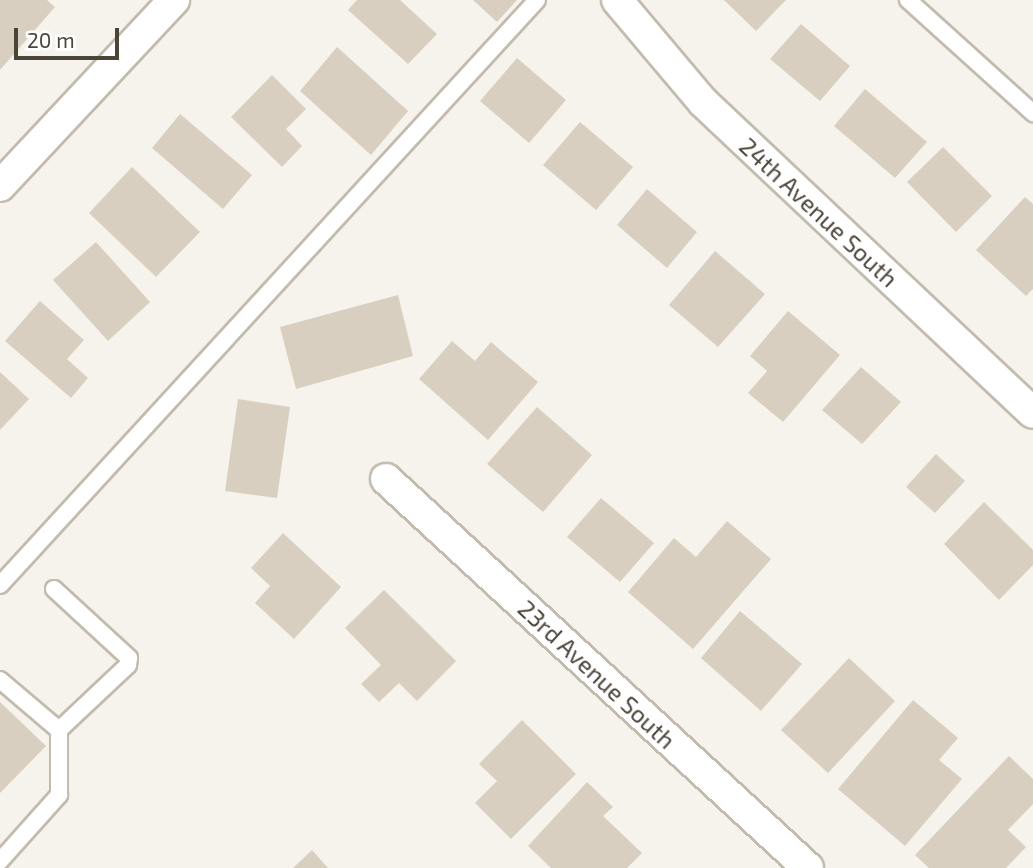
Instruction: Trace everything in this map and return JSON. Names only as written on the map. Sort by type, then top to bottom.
[{"type":"street","points":[[0,186],[174,0]]},
{"type":"street","name":"24th Avenue South","points":[[617,0],[703,102],[1033,414]]},
{"type":"street","name":"23rd Avenue South","points":[[386,480],[808,868]]},
{"type":"lane","points":[[0,585],[537,0]]},
{"type":"lane","points":[[908,0],[1033,113]]},
{"type":"lane","points":[[0,860],[58,795],[59,730],[109,689],[129,657],[54,589]]},
{"type":"lane","points":[[0,680],[59,730]]},
{"type":"building","points":[[0,0],[47,0],[55,7],[0,70]]},
{"type":"building","points":[[357,0],[400,0],[437,34],[408,64],[348,10]]},
{"type":"building","points":[[473,0],[517,0],[497,22]]},
{"type":"building","points":[[724,0],[786,0],[756,31]]},
{"type":"building","points":[[801,24],[850,66],[820,101],[770,59]]},
{"type":"building","points":[[337,47],[408,111],[371,155],[300,91]]},
{"type":"building","points":[[517,58],[566,100],[529,143],[480,101]]},
{"type":"building","points":[[272,75],[306,109],[286,129],[302,146],[282,167],[231,117]]},
{"type":"building","points":[[865,89],[927,142],[895,178],[834,126]]},
{"type":"building","points":[[180,114],[252,175],[223,209],[152,148]]},
{"type":"building","points":[[580,122],[633,167],[596,210],[543,165]]},
{"type":"building","points":[[943,147],[992,196],[956,232],[907,182]]},
{"type":"building","points":[[132,167],[200,232],[156,277],[89,213]]},
{"type":"building","points":[[647,189],[697,232],[667,268],[617,225]]},
{"type":"building","points":[[1025,197],[1033,204],[1033,289],[1026,296],[976,250]]},
{"type":"building","points":[[96,242],[150,302],[108,341],[53,280]]},
{"type":"building","points":[[715,251],[765,294],[718,347],[669,305]]},
{"type":"building","points":[[398,295],[413,356],[296,389],[280,327]]},
{"type":"building","points":[[40,301],[84,340],[67,359],[88,378],[71,398],[5,341]]},
{"type":"building","points":[[788,311],[840,355],[783,422],[748,393],[767,371],[750,356]]},
{"type":"building","points":[[452,341],[475,361],[491,342],[538,382],[488,440],[419,379]]},
{"type":"building","points":[[861,367],[901,402],[862,444],[822,410]]},
{"type":"building","points":[[0,372],[29,399],[0,430]]},
{"type":"building","points":[[238,399],[290,407],[277,498],[225,491]]},
{"type":"building","points":[[537,407],[592,455],[543,512],[487,464]]},
{"type":"building","points":[[936,454],[965,481],[935,513],[906,487]]},
{"type":"building","points":[[601,498],[654,543],[620,582],[567,537]]},
{"type":"building","points":[[984,502],[1033,550],[1033,565],[999,600],[944,544]]},
{"type":"building","points":[[727,521],[771,559],[693,649],[628,592],[674,538],[696,557]]},
{"type":"building","points":[[283,533],[341,587],[294,639],[255,603],[270,586],[251,568]]},
{"type":"building","points":[[384,590],[456,661],[417,701],[399,683],[379,702],[361,684],[381,665],[345,628]]},
{"type":"building","points":[[740,611],[802,664],[761,711],[701,658]]},
{"type":"building","points":[[849,658],[895,701],[828,773],[781,730]]},
{"type":"building","points":[[913,700],[958,738],[939,760],[962,779],[905,846],[838,789]]},
{"type":"building","points":[[0,702],[46,746],[0,793]]},
{"type":"building","points":[[522,720],[576,774],[511,839],[475,803],[497,781],[479,764]]},
{"type":"building","points":[[1009,756],[1033,779],[1033,804],[1008,830],[1026,847],[1006,868],[929,868],[915,855]]},
{"type":"building","points":[[587,782],[613,807],[603,816],[642,853],[627,868],[551,868],[528,846]]},
{"type":"building","points":[[312,850],[328,868],[293,868]]}]
